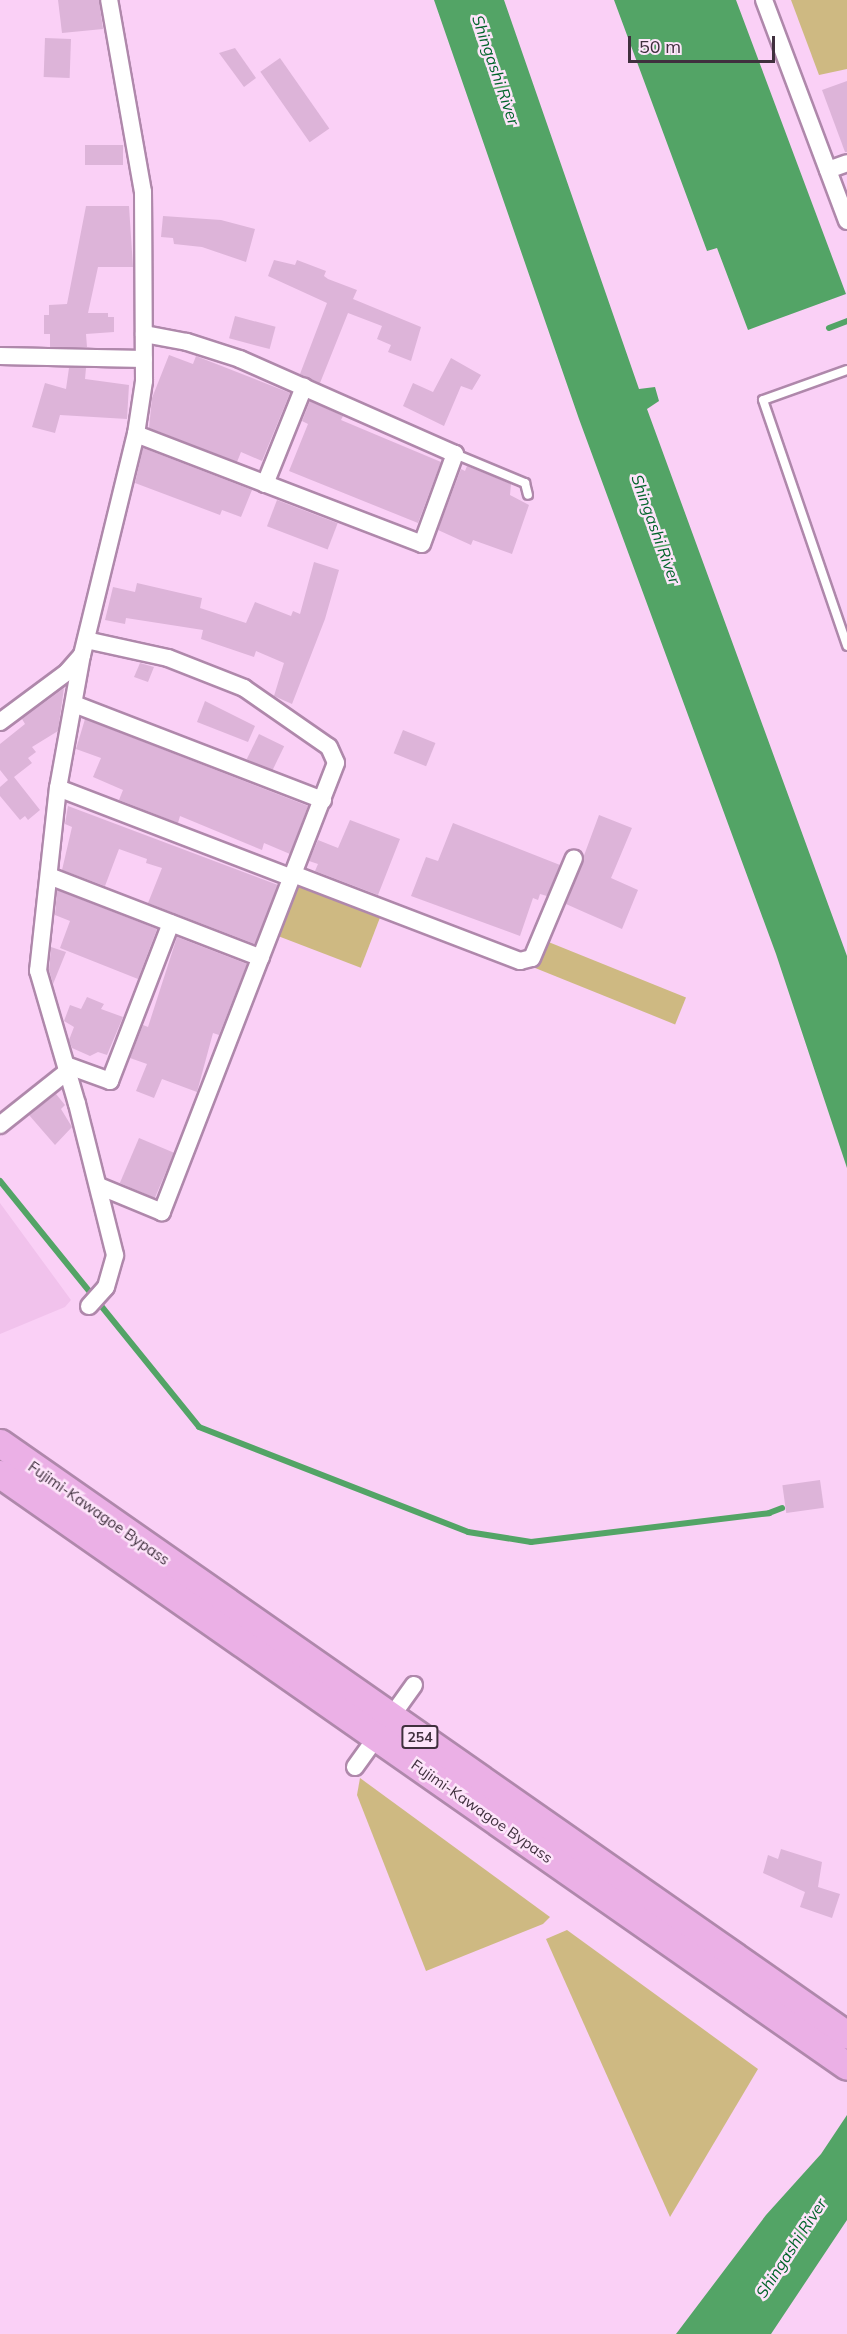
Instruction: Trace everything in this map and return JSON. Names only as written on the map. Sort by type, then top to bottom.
[{"type":"highway","name":"Fujimi-Kawagoe Bypass","points":[[0,1443],[385,1728]]},
{"type":"highway","name":"Fujimi-Kawagoe Bypass","points":[[0,1474],[385,1728],[841,2046]]},
{"type":"street","points":[[94,1301],[115,1255],[67,1068],[38,972],[58,788],[84,647],[136,434],[144,359],[143,192],[109,0]]},
{"type":"street","points":[[764,0],[847,220]]},
{"type":"street","points":[[828,170],[847,163]]},
{"type":"street","points":[[136,434],[422,544],[455,454],[240,359],[187,342],[144,334]]},
{"type":"street","points":[[0,356],[144,359]]},
{"type":"street","points":[[265,484],[304,387]]},
{"type":"street","points":[[0,722],[68,672],[84,647]]},
{"type":"street","points":[[84,647],[168,658],[244,688],[329,747],[336,763],[162,1212],[99,1186]]},
{"type":"street","points":[[74,704],[323,800]]},
{"type":"street","points":[[58,788],[520,961],[532,958],[573,858]]},
{"type":"street","points":[[49,876],[261,958]]},
{"type":"street","points":[[67,1068],[110,1081],[171,923]]},
{"type":"street","points":[[0,1125],[67,1068]]},
{"type":"street","points":[[355,1767],[414,1685]]},
{"type":"lane","points":[[847,370],[763,400],[847,646]]},
{"type":"lane","points":[[455,454],[525,483],[528,495]]},
{"type":"shaded area","points":[[791,0],[847,0],[847,69],[819,75]]},
{"type":"shaded area","points":[[299,883],[381,915],[361,968],[279,936]]},
{"type":"shaded area","points":[[546,941],[686,998],[675,1024],[535,968]]},
{"type":"shaded area","points":[[0,1203],[71,1300],[65,1307],[0,1334]]},
{"type":"shaded area","points":[[360,1778],[550,1917],[543,1924],[426,1971],[357,1795]]},
{"type":"shaded area","points":[[567,1930],[758,2069],[670,2217],[546,1939]]},
{"type":"water","name":"Shingashi River","points":[[434,0],[504,0],[639,389],[655,387],[659,401],[647,409],[847,956],[847,1168],[776,954],[579,419]]},
{"type":"water","points":[[614,0],[736,0],[846,294],[748,330],[717,248],[707,251]]},
{"type":"water","name":"Shingashi River","points":[[847,2115],[847,2220],[771,2334],[676,2334],[766,2215],[821,2154]]},
{"type":"building","points":[[58,0],[99,0],[103,29],[62,33]]},
{"type":"building","points":[[45,38],[71,39],[70,78],[44,77]]},
{"type":"building","points":[[235,48],[256,78],[244,87],[219,53]]},
{"type":"building","points":[[280,58],[329,128],[310,142],[260,72]]},
{"type":"building","points":[[847,81],[847,152],[845,152],[822,90]]},
{"type":"building","points":[[85,145],[123,145],[123,165],[85,165]]},
{"type":"building","points":[[86,206],[129,206],[133,267],[98,267],[88,313],[108,313],[108,317],[114,317],[114,332],[86,334],[87,347],[50,347],[50,334],[44,334],[44,315],[49,315],[49,305],[67,304]]},
{"type":"building","points":[[163,216],[221,220],[255,229],[246,262],[202,247],[174,244],[173,238],[161,237]]},
{"type":"building","points":[[274,260],[295,265],[297,260],[326,271],[324,276],[328,279],[357,290],[353,299],[421,327],[411,361],[388,352],[391,345],[377,339],[382,326],[348,313],[320,383],[300,374],[327,303],[268,276]]},
{"type":"building","points":[[235,316],[276,327],[270,349],[229,338]]},
{"type":"building","points":[[169,355],[193,364],[196,356],[290,393],[262,461],[241,452],[237,462],[149,428],[152,398]]},
{"type":"building","points":[[451,358],[481,375],[472,390],[461,386],[444,426],[403,406],[413,383],[433,392]]},
{"type":"building","points":[[69,368],[86,368],[85,379],[129,385],[127,419],[60,415],[55,433],[32,427],[45,383],[66,389]]},
{"type":"building","points":[[310,401],[343,416],[341,420],[441,462],[418,523],[289,471],[308,424],[302,421]]},
{"type":"building","points":[[143,448],[252,490],[241,517],[222,510],[220,515],[135,483]]},
{"type":"building","points":[[467,466],[511,484],[510,495],[529,505],[512,554],[473,540],[471,545],[438,530],[461,469],[465,471]]},
{"type":"building","points":[[277,500],[338,523],[328,549],[267,526]]},
{"type":"building","points":[[314,562],[339,570],[325,619],[292,704],[274,696],[284,663],[256,651],[254,657],[201,639],[203,630],[126,618],[125,624],[105,620],[113,587],[135,592],[137,583],[202,598],[200,608],[246,623],[255,602],[291,616],[293,611],[300,614]]},
{"type":"building","points":[[140,663],[154,667],[148,682],[134,677]]},
{"type":"building","points":[[64,688],[58,731],[32,747],[36,752],[28,758],[32,763],[14,777],[40,810],[28,820],[25,816],[20,820],[0,796],[0,787],[8,780],[0,770],[0,744],[25,724],[22,719]]},
{"type":"building","points":[[205,701],[255,726],[248,742],[197,722]]},
{"type":"building","points":[[85,719],[308,806],[290,854],[264,843],[262,850],[180,816],[178,823],[119,800],[123,790],[93,777],[101,758],[76,749]]},
{"type":"building","points":[[403,730],[435,743],[426,766],[394,753]]},
{"type":"building","points":[[259,734],[284,746],[272,771],[247,759]]},
{"type":"building","points":[[68,806],[278,885],[255,944],[148,903],[162,868],[146,863],[147,859],[119,849],[105,886],[62,870],[72,827],[65,824]]},
{"type":"building","points":[[599,815],[632,828],[611,878],[638,890],[622,929],[566,904]]},
{"type":"building","points":[[350,820],[400,839],[378,895],[315,871],[318,864],[309,861],[318,840],[338,848]]},
{"type":"building","points":[[453,823],[560,865],[547,896],[540,894],[538,900],[533,898],[520,936],[411,896],[426,857],[438,861]]},
{"type":"building","points":[[57,890],[157,929],[138,979],[60,948],[70,921],[55,915]]},
{"type":"building","points":[[177,937],[247,964],[219,1035],[213,1033],[197,1092],[162,1079],[154,1098],[136,1091],[147,1064],[130,1058],[143,1025],[148,1027]]},
{"type":"building","points":[[51,947],[66,952],[53,984],[49,970]]},
{"type":"building","points":[[87,997],[104,1004],[101,1009],[123,1017],[107,1055],[98,1052],[90,1056],[72,1048],[69,1040],[74,1027],[64,1021],[70,1005],[81,1009]]},
{"type":"building","points":[[56,1094],[65,1105],[61,1109],[72,1127],[55,1145],[29,1115]]},
{"type":"building","points":[[139,1138],[174,1153],[155,1198],[120,1183]]},
{"type":"building","points":[[820,1480],[824,1508],[786,1513],[782,1485]]},
{"type":"building","points":[[781,1849],[822,1862],[818,1887],[840,1894],[832,1918],[800,1907],[805,1892],[763,1873],[768,1855],[778,1859]]},
{"type":"waterway","points":[[829,328],[847,321]]},
{"type":"waterway","points":[[0,1181],[199,1427],[468,1532],[531,1542],[769,1513],[782,1508]]}]
